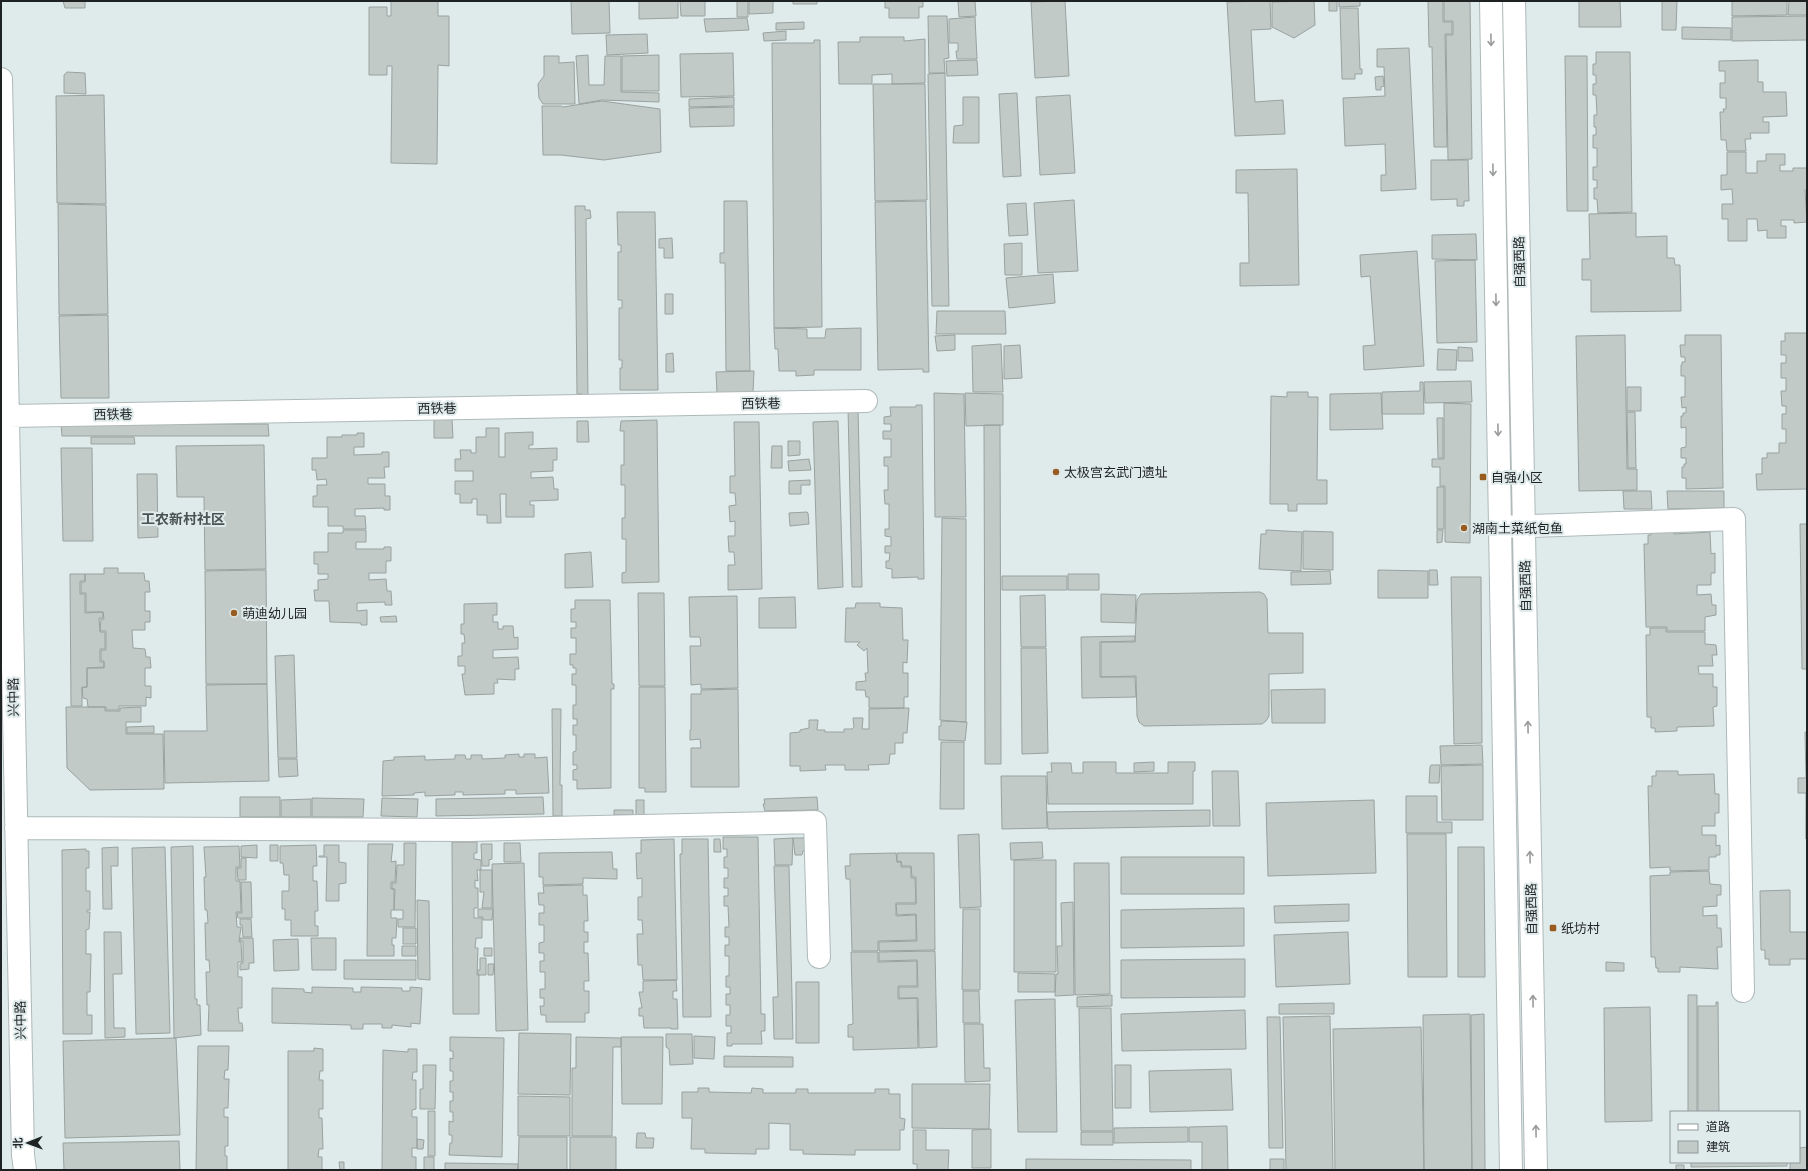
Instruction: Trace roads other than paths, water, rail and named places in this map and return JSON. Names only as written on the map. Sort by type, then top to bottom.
[{"type":"street","name":"自强西路","points":[[1491,1],[1511,1170]]},
{"type":"street","name":"自强西路","points":[[1514,1],[1536,1170]]},
{"type":"street","name":"兴中路","points":[[1,79],[23,1155],[25,1170]]},
{"type":"street","name":"西铁巷","points":[[8,416],[866,401]]},
{"type":"street","points":[[1500,527],[1734,519],[1743,991]]},
{"type":"street","points":[[16,828],[470,830],[815,822],[819,957]]},
{"type":"place","name":"太极宫玄武门遗址","points":[[1056,472]]},
{"type":"place","name":"自强小区","points":[[1483,477]]},
{"type":"place","name":"湖南土菜纸包鱼","points":[[1464,528]]},
{"type":"place","name":"萌迪幼儿园","points":[[234,613]]},
{"type":"place","name":"纸坊村","points":[[1553,928]]},
{"type":"district","name":"工农新村社区","points":[[183,519]]}]
